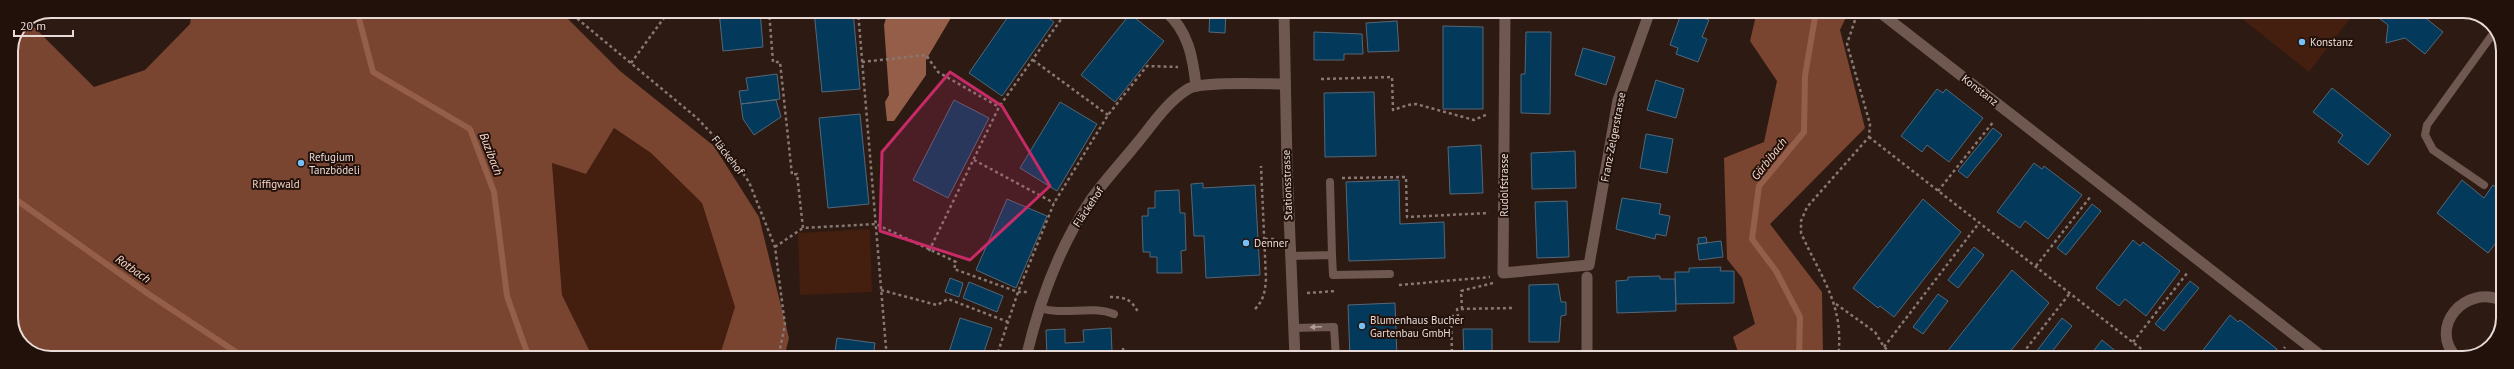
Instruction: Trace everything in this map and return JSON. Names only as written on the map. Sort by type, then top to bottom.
[{"type":"street","points":[[1174,18],[1185,35],[1194,66],[1196,86],[1284,84]]},
{"type":"street","name":"Stationsstrasse","points":[[1284,18],[1284,84],[1295,351]]},
{"type":"street","name":"Rudolfstrasse","points":[[1505,18],[1505,273]]},
{"type":"street","name":"Franz-Zelgerstrasse","points":[[1505,273],[1589,266],[1618,100],[1647,18]]},
{"type":"street","name":"Konstanz","points":[[1887,18],[2315,351]]},
{"type":"street","name":"Fläckehof","points":[[1028,351],[1055,263],[1090,201],[1156,120],[1178,97],[1196,86]]},
{"type":"street","points":[[1587,277],[1587,351]]},
{"type":"street","points":[[2452,351],[2449,347],[2447,336],[2451,316],[2457,307],[2475,297],[2485,295],[2496,298]]},
{"type":"lane","points":[[2484,185],[2434,150],[2425,135],[2428,125],[2491,36]]},
{"type":"lane","points":[[1330,182],[1333,276],[1390,274]]},
{"type":"lane","points":[[1290,256],[1332,255]]},
{"type":"lane","points":[[1040,308],[1051,311],[1097,310],[1114,314]]},
{"type":"lane","points":[[1294,328],[1334,327],[1336,351]]},
{"type":"path","name":"Fläckehof","points":[[576,18],[697,118],[727,150],[748,182],[775,247],[785,325],[779,351]]},
{"type":"path","points":[[631,63],[665,18]]},
{"type":"path","points":[[770,18],[773,62],[780,62],[792,175],[797,174],[803,228]]},
{"type":"path","points":[[859,18],[885,351]]},
{"type":"path","points":[[929,251],[999,107],[1062,18]]},
{"type":"path","points":[[1838,351],[1839,323],[1835,303],[1801,233],[1801,221],[1807,207],[1869,138],[1870,124],[1847,44],[1856,18]]},
{"type":"path","points":[[862,62],[926,55],[938,72],[999,107]]},
{"type":"path","points":[[1033,60],[1108,115]]},
{"type":"path","points":[[998,351],[1018,292],[1054,203],[1108,115],[1147,66],[1182,67]]},
{"type":"path","points":[[1321,79],[1392,77],[1393,110],[1416,104],[1474,120],[1491,113]]},
{"type":"path","points":[[1938,191],[1999,115]]},
{"type":"path","points":[[1869,138],[2144,351]]},
{"type":"path","points":[[974,160],[1054,203]]},
{"type":"path","points":[[1254,309],[1260,303],[1265,293],[1265,239],[1261,166]]},
{"type":"path","points":[[1330,182],[1340,182],[1340,178],[1406,177],[1407,217],[1504,212]]},
{"type":"path","points":[[2036,266],[2095,190]]},
{"type":"path","points":[[1884,347],[1979,222]]},
{"type":"path","points":[[775,247],[803,228],[876,224],[929,251],[956,262],[954,269],[1018,292],[1034,292]]},
{"type":"path","points":[[1265,239],[1277,239]]},
{"type":"path","points":[[2133,342],[2192,267]]},
{"type":"path","points":[[1396,285],[1498,276],[1505,273],[1507,280],[1461,291],[1462,309]]},
{"type":"path","points":[[881,290],[937,305],[948,299],[1008,322]]},
{"type":"path","points":[[1302,294],[1341,290]]},
{"type":"path","points":[[2024,351],[2070,293]]},
{"type":"path","points":[[1835,303],[1874,332],[1884,347],[1889,351]]},
{"type":"path","points":[[1452,351],[1451,316],[1458,316],[1458,309],[1516,308]]},
{"type":"path","points":[[2283,351],[2289,343]]},
{"type":"highlighted area","points":[[950,72],[1002,106],[1050,186],[970,260],[880,231],[882,152]]},
{"type":"shaded area","points":[[886,18],[951,18],[926,60],[926,75],[894,121],[887,121],[885,102],[889,95],[884,25]]},
{"type":"shaded area","name":"Konstanz","points":[[2241,18],[2351,18],[2309,72]]},
{"type":"shaded area","points":[[613,128],[651,153],[702,203],[735,307],[721,351],[590,351],[562,295],[552,163],[586,174]]},
{"type":"shaded area","points":[[870,229],[872,292],[800,295],[798,233]]},
{"type":"green space","name":"Riffigwald","points":[[191,18],[567,18],[620,71],[714,146],[759,217],[789,338],[786,351],[721,351],[735,307],[702,203],[651,153],[614,128],[586,174],[552,163],[562,295],[590,351],[47,351],[35,347],[26,340],[19,326],[18,320],[18,51],[21,39],[24,33],[32,25],[94,87],[145,70],[190,24]]},
{"type":"green space","points":[[1755,18],[1846,18],[1840,30],[1865,128],[1770,224],[1822,292],[1823,351],[1738,351],[1733,337],[1755,324],[1742,278],[1727,259],[1724,158],[1764,142],[1777,81],[1750,41]]},
{"type":"building","points":[[720,18],[761,18],[763,47],[723,51]]},
{"type":"building","points":[[815,18],[854,18],[860,89],[822,92]]},
{"type":"building","points":[[1007,18],[1049,18],[1054,22],[1002,96],[969,73]]},
{"type":"building","points":[[1127,18],[1135,18],[1164,41],[1115,102],[1081,75]]},
{"type":"building","points":[[1210,18],[1226,18],[1225,33],[1209,32]]},
{"type":"building","points":[[1680,18],[1703,18],[1709,20],[1702,37],[1707,39],[1698,62],[1676,54],[1678,48],[1670,45]]},
{"type":"building","points":[[2379,18],[2426,18],[2443,32],[2425,54],[2405,38],[2386,43],[2388,25]]},
{"type":"building","points":[[1397,21],[1399,51],[1368,52],[1366,23]]},
{"type":"building","points":[[1443,26],[1483,27],[1483,109],[1443,109]]},
{"type":"building","points":[[1314,32],[1362,34],[1363,54],[1344,54],[1344,60],[1314,60]]},
{"type":"building","points":[[1526,32],[1551,32],[1550,114],[1521,113],[1521,74],[1525,74]]},
{"type":"building","points":[[1583,48],[1615,57],[1606,85],[1575,75]]},
{"type":"building","points":[[777,74],[780,99],[741,104],[739,91],[748,90],[746,78]]},
{"type":"building","points":[[1656,80],[1684,89],[1676,118],[1647,110]]},
{"type":"building","points":[[2332,88],[2391,135],[2368,165],[2338,142],[2343,135],[2313,112]]},
{"type":"building","points":[[1937,89],[1943,93],[1946,89],[1983,118],[1949,162],[1927,145],[1922,152],[1901,136]]},
{"type":"building","points":[[1374,92],[1376,156],[1325,157],[1324,93]]},
{"type":"building","points":[[776,100],[781,117],[754,135],[743,119],[741,104]]},
{"type":"building","points":[[954,100],[989,118],[948,198],[913,180]]},
{"type":"building","points":[[1060,102],[1097,124],[1057,191],[1020,168]]},
{"type":"building","points":[[860,114],[869,204],[828,208],[819,118]]},
{"type":"building","points":[[1993,128],[2002,135],[1967,178],[1958,171]]},
{"type":"building","points":[[1646,134],[1673,139],[1667,173],[1640,168]]},
{"type":"building","points":[[1481,145],[1483,193],[1450,194],[1448,147]]},
{"type":"building","points":[[1575,151],[1576,188],[1532,189],[1531,153]]},
{"type":"building","points":[[2034,163],[2042,169],[2044,166],[2082,195],[2048,239],[2025,221],[2020,228],[1997,212]]},
{"type":"building","points":[[1399,180],[1400,224],[1444,222],[1445,258],[1349,261],[1346,182]]},
{"type":"building","points":[[2462,180],[2484,198],[2493,185],[2496,187],[2496,243],[2488,253],[2437,213]]},
{"type":"building","points":[[1203,183],[1203,188],[1255,185],[1260,275],[1206,278],[1204,236],[1194,236],[1191,184]]},
{"type":"building","points":[[1179,190],[1180,213],[1185,213],[1186,250],[1181,251],[1182,273],[1157,273],[1157,257],[1150,257],[1150,252],[1143,252],[1142,216],[1148,216],[1148,208],[1155,208],[1155,191]]},
{"type":"building","points":[[1622,198],[1661,204],[1659,214],[1670,216],[1666,236],[1656,234],[1655,239],[1616,229]]},
{"type":"building","points":[[1007,199],[1047,216],[1016,288],[976,270]]},
{"type":"building","points":[[1923,199],[1961,232],[1894,317],[1880,306],[1878,308],[1853,288]]},
{"type":"building","points":[[1567,201],[1569,257],[1537,258],[1535,202]]},
{"type":"building","points":[[2092,204],[2101,211],[2066,255],[2057,248]]},
{"type":"building","points":[[1706,237],[1707,243],[1699,244],[1698,238]]},
{"type":"building","points":[[2133,240],[2140,246],[2143,242],[2180,271],[2146,316],[2125,299],[2119,306],[2096,288]]},
{"type":"building","points":[[1721,241],[1723,257],[1699,260],[1697,244]]},
{"type":"building","points":[[1974,247],[1984,255],[1958,288],[1948,280]]},
{"type":"building","points":[[1721,267],[1720,271],[1734,271],[1734,303],[1676,304],[1675,272],[1689,272],[1689,268]]},
{"type":"building","points":[[2012,270],[2049,303],[2011,351],[1948,351]]},
{"type":"building","points":[[1660,276],[1660,279],[1675,279],[1676,311],[1617,313],[1616,281],[1628,280],[1628,277]]},
{"type":"building","points":[[950,278],[963,283],[959,297],[945,292]]},
{"type":"building","points":[[2190,281],[2199,288],[2164,331],[2155,324]]},
{"type":"building","points":[[969,282],[1003,296],[997,312],[963,298]]},
{"type":"building","points":[[1558,284],[1561,302],[1566,302],[1566,315],[1561,316],[1559,342],[1529,342],[1529,285]]},
{"type":"building","points":[[1938,294],[1948,301],[1923,334],[1913,327]]},
{"type":"building","points":[[1395,303],[1397,351],[1350,351],[1348,305]]},
{"type":"building","points":[[2230,315],[2238,322],[2240,320],[2277,349],[2275,351],[2202,351]]},
{"type":"building","points":[[960,318],[992,328],[984,351],[949,351]]},
{"type":"building","points":[[2062,318],[2072,326],[2052,351],[2037,351]]},
{"type":"building","points":[[1111,328],[1112,351],[1047,351],[1046,330],[1065,329],[1065,343],[1084,342],[1083,330]]},
{"type":"building","points":[[1463,329],[1492,329],[1492,351],[1464,351]]},
{"type":"building","points":[[837,338],[875,343],[874,351],[835,351]]},
{"type":"building","points":[[2102,340],[2115,351],[2093,351]]},
{"type":"waterway","name":"Buzibach","points":[[359,18],[373,72],[470,129],[494,192],[507,296],[527,351]]},
{"type":"waterway","name":"Gärbibach","points":[[1799,351],[1800,317],[1776,271],[1752,239],[1759,186],[1804,132],[1805,76],[1815,18]]},
{"type":"waterway","name":"Rotbach","points":[[18,201],[147,293],[234,351]]},
{"type":"place","name":"Konstanz","points":[[2302,42]]},
{"type":"place","name":"Refugium Tanzbödeli","points":[[301,163]]},
{"type":"place","name":"Denner","points":[[1246,243]]},
{"type":"place","name":"Blumenhaus Bucher Gartenbau GmbH","points":[[1362,326]]}]
